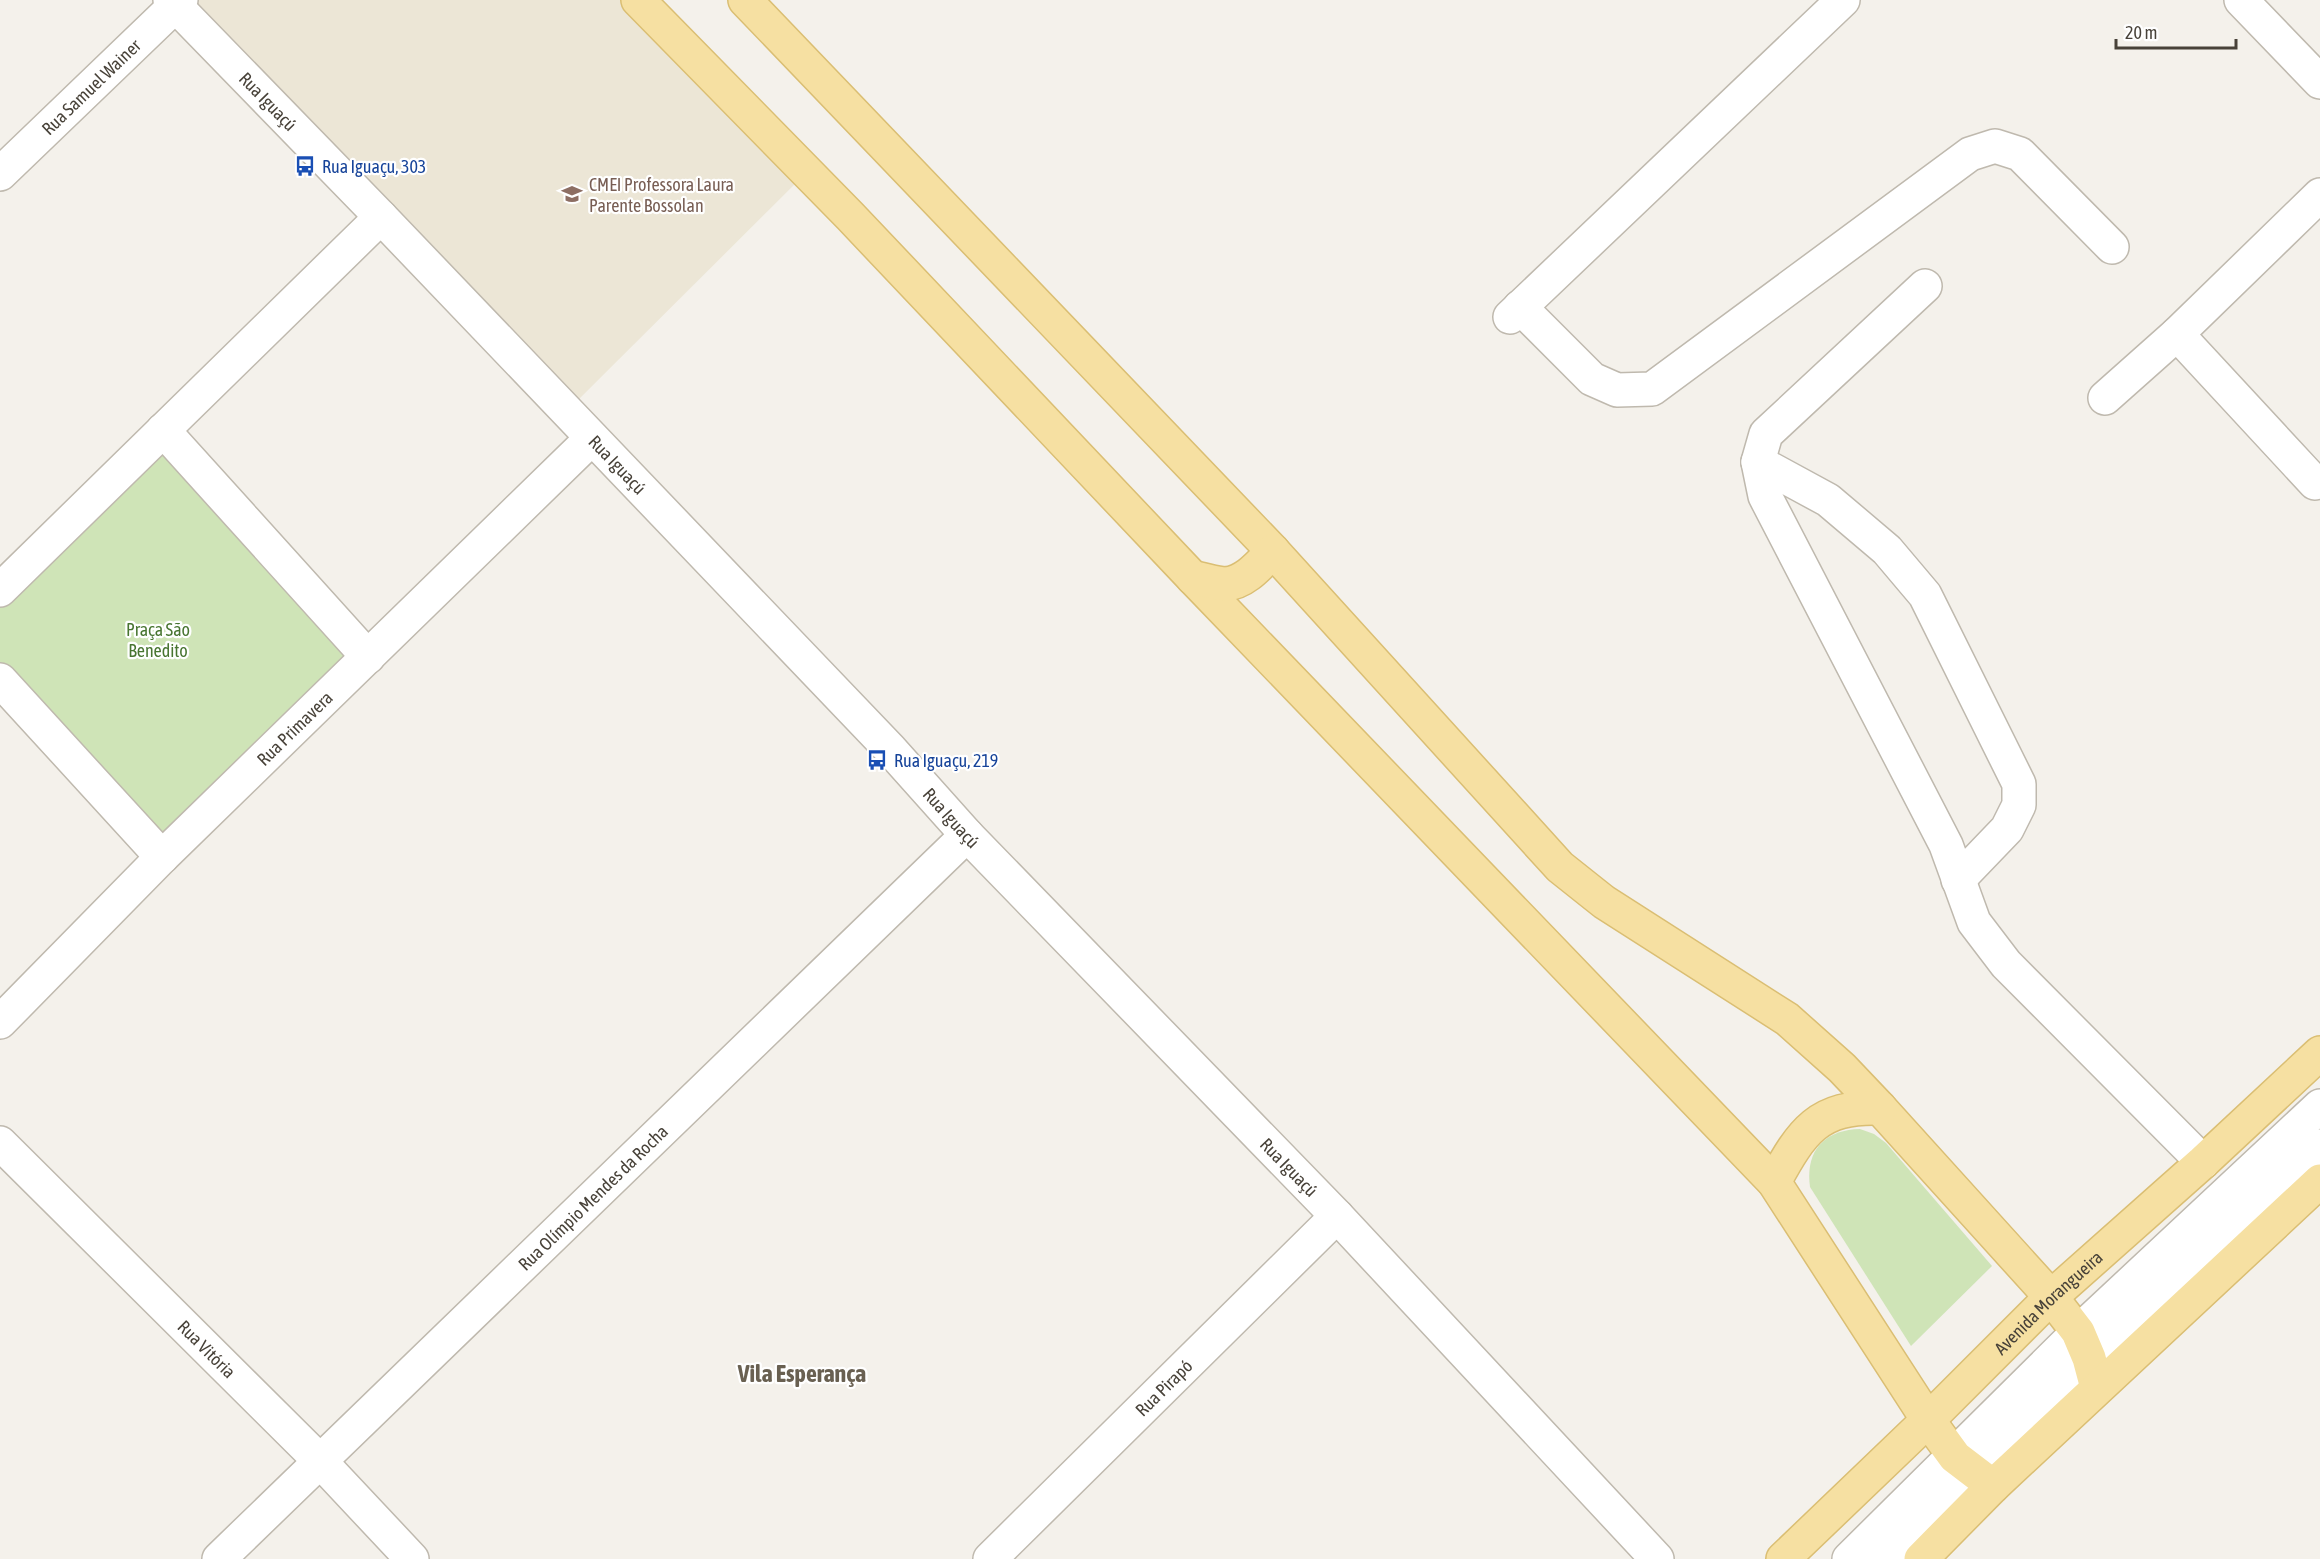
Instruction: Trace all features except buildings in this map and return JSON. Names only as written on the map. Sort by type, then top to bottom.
[{"type":"main road","points":[[638,0],[858,224],[1193,578],[1774,1182],[1928,1420],[1974,1472]]},
{"type":"main road","points":[[745,0],[1273,552],[1560,867],[1604,902],[1787,1019],[1842,1068],[1881,1108],[2051,1297],[2088,1360]]},
{"type":"main road","points":[[1193,578],[1226,584],[1241,579],[1273,552]]},
{"type":"main road","name":"Avenida Morangueira","points":[[1783,1559],[1928,1420],[2051,1297],[2203,1162],[2320,1053]]},
{"type":"main road","points":[[1774,1182],[1792,1150],[1820,1119],[1856,1107],[1881,1108]]},
{"type":"main road","points":[[1921,1559],[1974,1472],[2088,1360],[2316,1192]]},
{"type":"street","points":[[1843,0],[1515,312],[1592,379],[1617,390],[1652,389],[1970,154],[1995,146],[2020,154],[2112,247]]},
{"type":"street","points":[[2241,0],[2320,82]]},
{"type":"street","name":"Rua Samuel Wainer","points":[[0,174],[176,2]]},
{"type":"street","name":"Rua Iguaçú","points":[[176,2],[891,750],[967,835],[1337,1216],[1657,1559]]},
{"type":"street","points":[[2105,398],[2177,334],[2320,195]]},
{"type":"street","points":[[0,590],[381,216]]},
{"type":"street","points":[[1925,286],[1766,434],[1758,462],[1765,496],[1946,845],[1974,922],[2006,964],[2203,1162]]},
{"type":"street","points":[[2177,334],[2315,483]]},
{"type":"street","points":[[163,430],[368,657]]},
{"type":"street","name":"Rua Primavera","points":[[0,1022],[162,857],[592,438]]},
{"type":"street","points":[[1758,462],[1828,500],[1887,550],[1925,595],[2019,784],[2019,805],[2007,829],[1958,880]]},
{"type":"street","points":[[0,680],[162,857]]},
{"type":"street","name":"Rua Olímpio Mendes da Rocha","points":[[219,1559],[967,835]]},
{"type":"street","points":[[2088,1360],[2320,1106]]},
{"type":"street","name":"Rua Vitória","points":[[0,1143],[320,1461],[412,1559]]},
{"type":"street","points":[[1887,1559],[2088,1360],[2320,1146]]},
{"type":"street","name":"Rua Pirapó","points":[[990,1559],[1337,1216]]},
{"type":"street","points":[[1849,1559],[1974,1472]]},
{"type":"shaded area","name":"CMEI Professora Laura Parente Bossolan","points":[[181,0],[638,0],[807,172],[567,411]]},
{"type":"green space","name":"Praça São Benedito","points":[[163,430],[368,657],[162,857],[0,680],[0,590]]},
{"type":"green space","points":[[1860,1129],[1874,1134],[1886,1143],[1992,1266],[1911,1346],[1810,1187],[1811,1163],[1820,1145],[1836,1133]]},
{"type":"place","name":"Rua Iguaçu, 303","points":[[305,166]]},
{"type":"place","name":"CMEI Professora Laura Parente Bossolan","points":[[572,194]]},
{"type":"place","name":"Rua Iguaçu, 219","points":[[877,760]]},
{"type":"district","name":"Vila Esperança","points":[[802,1373]]}]
